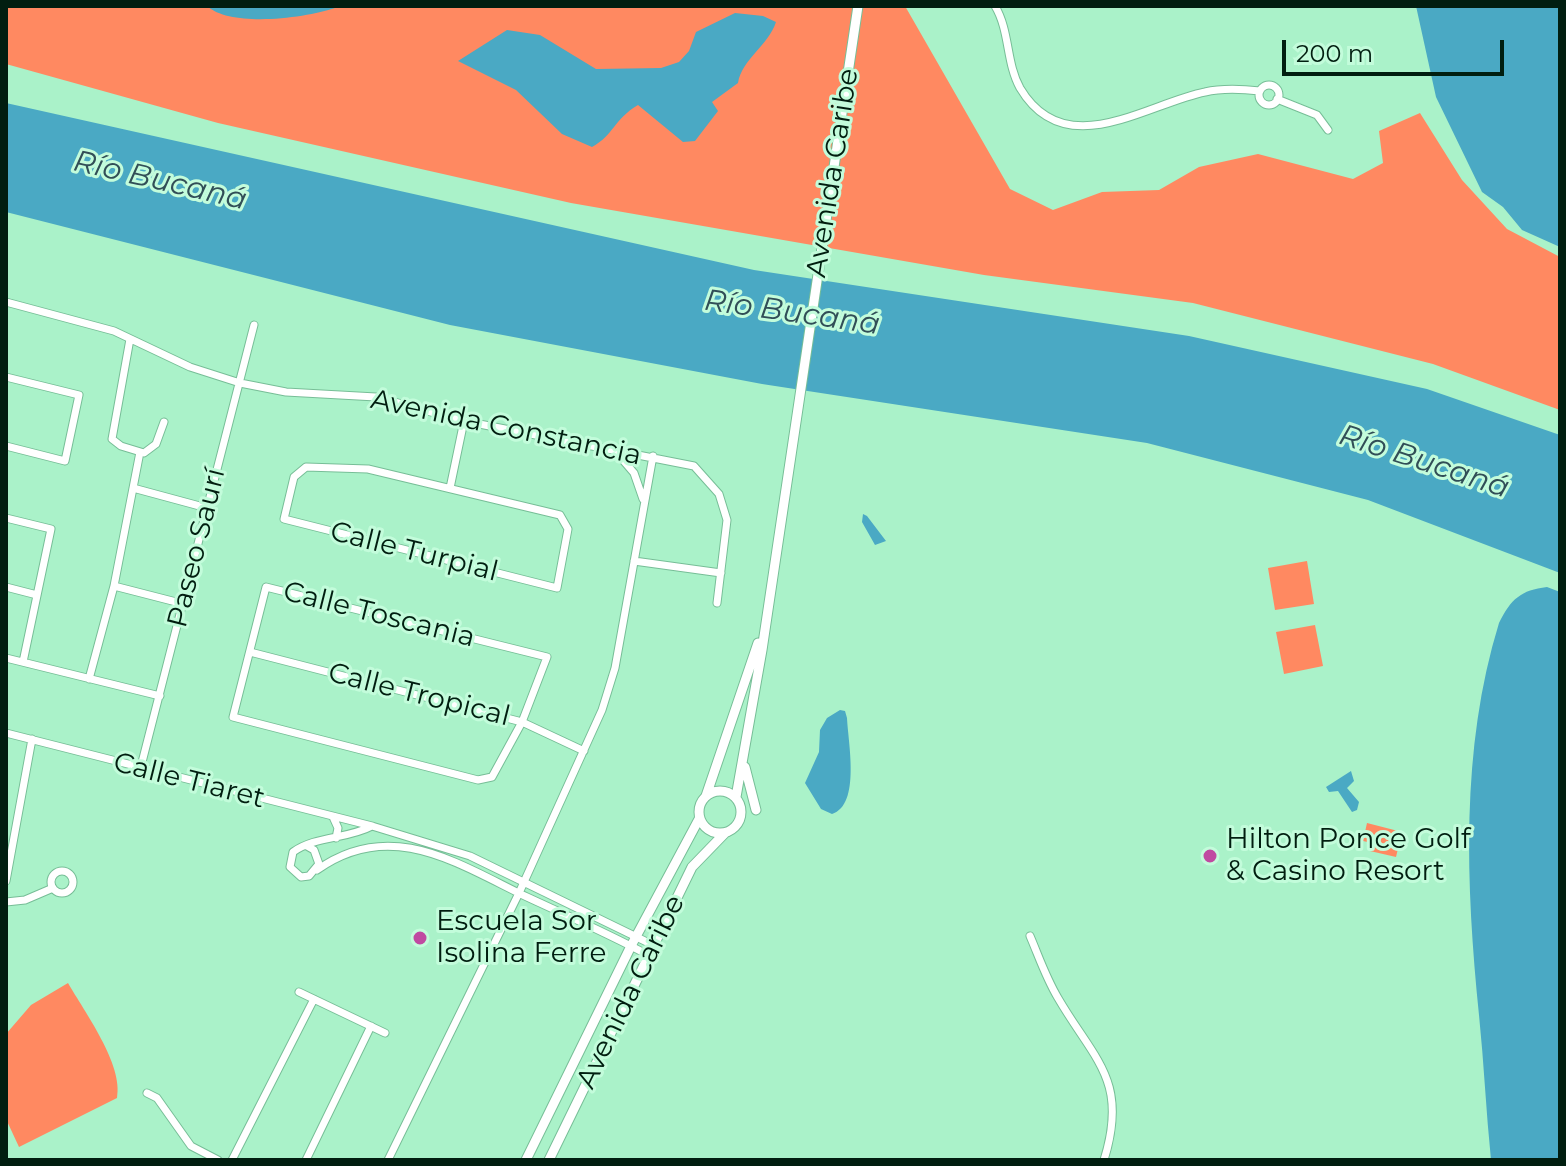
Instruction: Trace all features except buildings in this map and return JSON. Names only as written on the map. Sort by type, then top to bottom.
[{"type":"street","name":"Avenida Caribe","points":[[736,797],[765,625],[858,6]]},
{"type":"street","points":[[995,6],[1005,28],[1021,89],[1045,114],[1067,124],[1118,122],[1204,92],[1260,91],[1267,85],[1273,86],[1278,93],[1277,99],[1269,105],[1263,103],[1260,91]]},
{"type":"street","points":[[1277,99],[1317,115],[1328,130]]},
{"type":"street","name":"Avenida Constancia","points":[[6,302],[130,339],[190,367],[240,383],[286,392],[376,397],[464,421],[616,452],[653,456],[615,668],[584,751],[519,893],[388,1160]]},
{"type":"street","name":"Paseo Saurí","points":[[140,770],[254,325]]},
{"type":"street","points":[[130,339],[112,439],[121,446],[140,452],[156,444],[164,422]]},
{"type":"street","points":[[6,377],[79,395],[65,461],[6,446]]},
{"type":"street","points":[[450,488],[464,421]]},
{"type":"street","points":[[89,679],[114,586],[140,452]]},
{"type":"street","points":[[616,452],[634,473],[643,501]]},
{"type":"street","points":[[653,456],[694,466],[719,494],[727,520],[717,603]]},
{"type":"street","name":"Calle Turpial","points":[[306,467],[368,469],[450,488],[560,515],[568,529],[557,588],[284,519],[294,477],[306,467]]},
{"type":"street","points":[[133,488],[207,508]]},
{"type":"street","points":[[6,518],[51,529],[23,662]]},
{"type":"street","points":[[634,561],[721,573]]},
{"type":"street","points":[[114,586],[184,604]]},
{"type":"street","points":[[6,587],[37,595]]},
{"type":"street","name":"Calle Toscania","points":[[266,587],[547,657],[522,722],[492,777],[478,780],[233,717],[266,587]]},
{"type":"street","name":"Avenida Caribe","points":[[706,796],[765,625]]},
{"type":"street","name":"Calle Tropical","points":[[250,652],[522,722],[584,751]]},
{"type":"street","points":[[6,658],[160,696]]},
{"type":"street","name":"Calle Tiaret","points":[[6,733],[140,770],[437,843],[653,945]]},
{"type":"street","points":[[6,881],[10,840],[32,739]]},
{"type":"street","points":[[744,759],[756,810]]},
{"type":"street","points":[[724,791],[736,797],[740,817],[734,828],[725,833],[712,832],[699,819],[699,806],[706,796],[724,791]]},
{"type":"street","points":[[333,817],[338,828],[336,838]]},
{"type":"street","name":"Avenida Caribe","points":[[526,1160],[636,936],[699,819]]},
{"type":"street","points":[[372,826],[293,852],[290,867],[301,877],[334,858],[355,851],[400,846],[444,857],[648,955]]},
{"type":"street","name":"Avenida Caribe","points":[[549,1160],[692,867],[725,833]]},
{"type":"street","points":[[307,846],[318,856],[316,871]]},
{"type":"street","points":[[6,902],[25,900],[53,888]]},
{"type":"street","points":[[1030,936],[1057,997],[1108,1078],[1113,1120],[1104,1160]]},
{"type":"street","points":[[299,992],[385,1033]]},
{"type":"street","points":[[232,1160],[314,999]]},
{"type":"street","points":[[306,1160],[371,1026]]},
{"type":"street","points":[[147,1093],[157,1098],[183,1139],[218,1160]]},
{"type":"shaded area","points":[[6,6],[905,6],[1010,189],[1053,210],[1102,192],[1159,190],[1199,167],[1258,154],[1353,179],[1383,163],[1379,131],[1420,113],[1462,180],[1507,229],[1560,257],[1560,410],[1433,364],[1193,303],[984,275],[571,203],[218,123],[6,64]]},
{"type":"shaded area","points":[[1307,561],[1314,604],[1275,610],[1268,568]]},
{"type":"shaded area","points":[[1315,625],[1323,666],[1284,674],[1276,632]]},
{"type":"shaded area","points":[[1367,823],[1402,832],[1396,857],[1370,851],[1372,843],[1363,841]]},
{"type":"shaded area","points":[[68,983],[109,1054],[118,1085],[117,1098],[19,1147],[6,1119],[6,1034],[31,1005]]},
{"type":"water","points":[[207,6],[335,8],[288,18],[250,19],[218,13]]},
{"type":"water","points":[[1416,6],[1560,6],[1560,247],[1522,230],[1503,207],[1482,192],[1436,97]]},
{"type":"water","points":[[735,13],[763,16],[776,22],[744,67],[738,83],[712,102],[718,111],[695,141],[683,142],[638,105],[592,147],[562,134],[516,90],[458,61],[507,30],[540,35],[596,69],[661,68],[679,62],[689,51],[696,32]]},
{"type":"water","name":"Río Bucaná","points":[[6,103],[754,270],[1189,336],[1427,389],[1560,435],[1560,573],[1368,500],[1147,443],[762,384],[450,325],[6,212]]},
{"type":"water","points":[[863,514],[886,541],[875,545],[862,522]]},
{"type":"water","points":[[1547,587],[1560,592],[1560,1160],[1491,1160],[1471,917],[1472,768],[1486,671],[1499,623],[1518,597]]},
{"type":"water","points":[[840,710],[845,711],[847,718],[850,786],[847,799],[832,814],[821,809],[805,783],[819,752],[820,730],[827,718]]},
{"type":"water","points":[[1351,771],[1354,781],[1347,788],[1359,802],[1357,810],[1352,812],[1338,791],[1329,792],[1326,787]]},
{"type":"place","name":"Hilton Ponce Golf & Casino Resort","points":[[1210,856]]},
{"type":"place","name":"Escuela Sor Isolina Ferre","points":[[420,938]]}]
